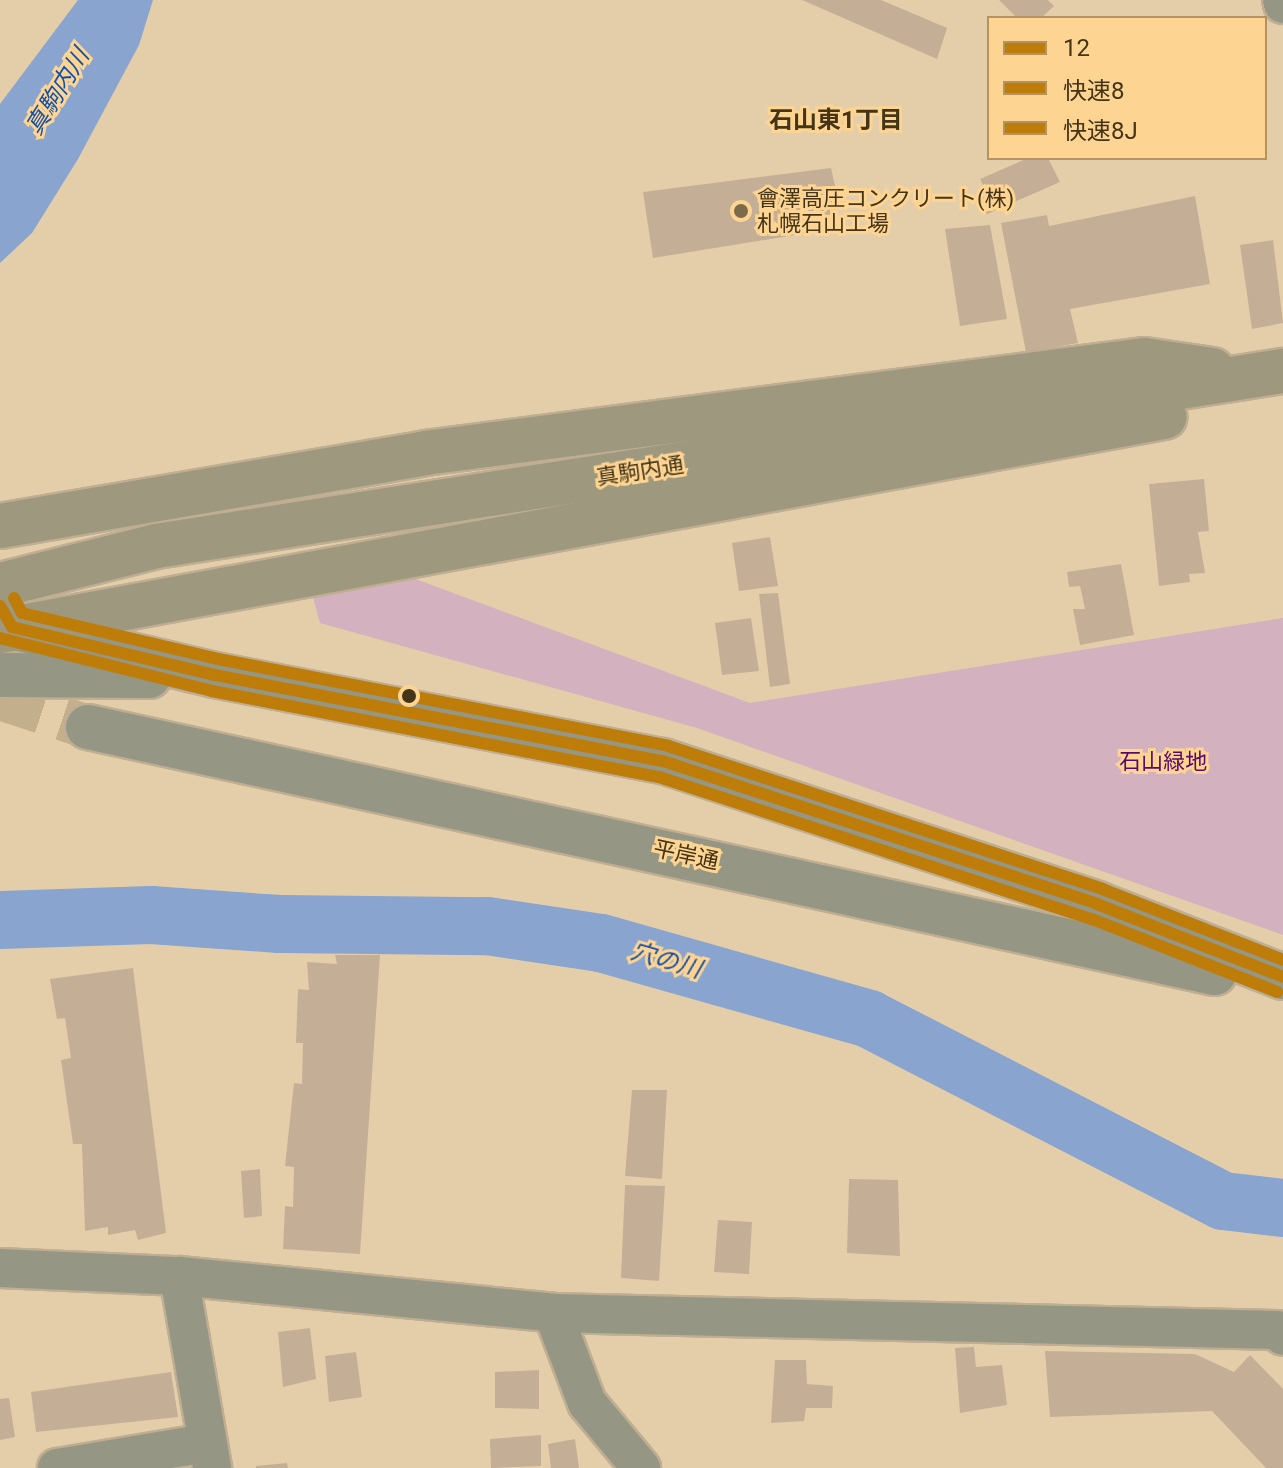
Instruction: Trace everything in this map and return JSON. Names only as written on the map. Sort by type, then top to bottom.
[{"type":"highway","points":[[0,526],[425,453],[1144,360],[1271,374]]},
{"type":"highway","points":[[4,621],[1149,423],[1271,374]]},
{"type":"highway","name":"真駒内通","points":[[0,585],[156,546],[1271,374]]},
{"type":"street","points":[[4,621],[215,675],[663,761],[1097,904],[1283,977]]},
{"type":"street","points":[[0,675],[215,675]]},
{"type":"street","name":"平岸通","points":[[88,727],[1283,989]]},
{"type":"street","points":[[0,1268],[179,1276],[553,1313],[1277,1330],[1283,1336]]},
{"type":"street","points":[[57,1468],[210,1456],[179,1276]]},
{"type":"street","points":[[553,1313],[587,1403],[641,1468]]},
{"type":"green space","name":"石山緑地","points":[[402,574],[750,703],[1283,618],[1283,935],[697,728],[320,623],[312,594]]},
{"type":"water","name":"真駒内川","points":[[78,0],[153,0],[139,45],[78,159],[32,233],[0,263],[0,104]]},
{"type":"building","points":[[802,0],[881,0],[947,28],[937,59]]},
{"type":"building","points":[[999,0],[1048,0],[1054,6],[1043,16],[1015,16]]},
{"type":"building","points":[[1023,160],[1049,160],[1060,182],[985,215],[978,198],[987,193],[980,179]]},
{"type":"building","name":"會澤高圧コンクリート(株) 札幌石山工場","points":[[831,168],[840,207],[832,216],[806,219],[808,233],[653,258],[643,192]]},
{"type":"building","points":[[1195,196],[1210,284],[1070,309],[1078,343],[1026,352],[1001,223],[1047,215],[1049,226]]},
{"type":"building","points":[[990,225],[1007,319],[960,326],[945,229]]},
{"type":"building","points":[[1273,240],[1283,323],[1252,329],[1240,245]]},
{"type":"building","points":[[1204,479],[1209,531],[1198,532],[1205,573],[1189,574],[1190,582],[1159,586],[1149,484]]},
{"type":"building","points":[[770,537],[778,586],[739,591],[732,543]]},
{"type":"building","points":[[1121,564],[1134,635],[1080,645],[1073,609],[1085,609],[1080,586],[1069,587],[1067,572]]},
{"type":"building","points":[[778,593],[790,684],[770,687],[759,594]]},
{"type":"building","points":[[751,618],[759,671],[722,675],[715,623]]},
{"type":"building","points":[[335,955],[380,955],[360,1254],[283,1249],[285,1206],[293,1207],[294,1167],[285,1166],[294,1083],[302,1084],[303,1043],[296,1043],[298,989],[309,990],[307,962],[337,964]]},
{"type":"building","points":[[133,968],[166,1233],[138,1240],[135,1230],[108,1235],[108,1227],[85,1231],[82,1144],[73,1144],[61,1060],[71,1058],[65,1018],[57,1019],[50,979]]},
{"type":"building","points":[[632,1090],[667,1090],[662,1179],[625,1176]]},
{"type":"building","points":[[260,1169],[262,1216],[244,1218],[241,1171]]},
{"type":"building","points":[[849,1179],[898,1180],[900,1256],[847,1253]]},
{"type":"building","points":[[625,1185],[665,1186],[659,1281],[621,1278]]},
{"type":"building","points":[[718,1220],[752,1222],[749,1274],[714,1272]]},
{"type":"building","points":[[310,1328],[316,1379],[283,1387],[278,1332]]},
{"type":"building","points":[[974,1347],[976,1367],[1002,1365],[1007,1405],[960,1413],[955,1348]]},
{"type":"building","points":[[1045,1351],[1195,1354],[1234,1372],[1250,1355],[1283,1389],[1283,1468],[1266,1468],[1212,1411],[1050,1417]]},
{"type":"building","points":[[356,1352],[362,1397],[329,1402],[325,1356]]},
{"type":"building","points":[[775,1360],[806,1360],[807,1384],[833,1386],[832,1408],[806,1408],[804,1421],[771,1423]]},
{"type":"building","points":[[539,1370],[539,1409],[495,1408],[495,1372]]},
{"type":"building","points":[[171,1372],[178,1417],[36,1432],[31,1392]]},
{"type":"building","points":[[9,1398],[15,1437],[0,1440],[0,1399]]},
{"type":"building","points":[[541,1435],[541,1466],[491,1468],[490,1439]]},
{"type":"building","points":[[575,1439],[579,1468],[551,1468],[548,1444]]},
{"type":"building","points":[[287,1463],[288,1468],[256,1468],[256,1466]]},
{"type":"waterway","name":"穴の川","points":[[0,920],[151,915],[280,924],[487,926],[601,943],[869,1019],[1223,1201],[1283,1208]]},
{"type":"tunnel","points":[[0,698],[88,727]]},
{"type":"transit line","name":"快速8J","points":[[14,598],[22,613],[218,659],[668,746],[1102,889],[1283,960]]},
{"type":"transit line","name":"12","points":[[0,606],[12,627],[215,675],[663,761],[1097,904],[1283,977]]},
{"type":"transit line","name":"快速8","points":[[0,638],[212,691],[659,777],[1092,919],[1277,992]]},
{"type":"place","name":"會澤高圧コンクリート(株) 札幌石山工場","points":[[741,211]]},
{"type":"district","name":"石山東1丁目","points":[[836,121]]}]
